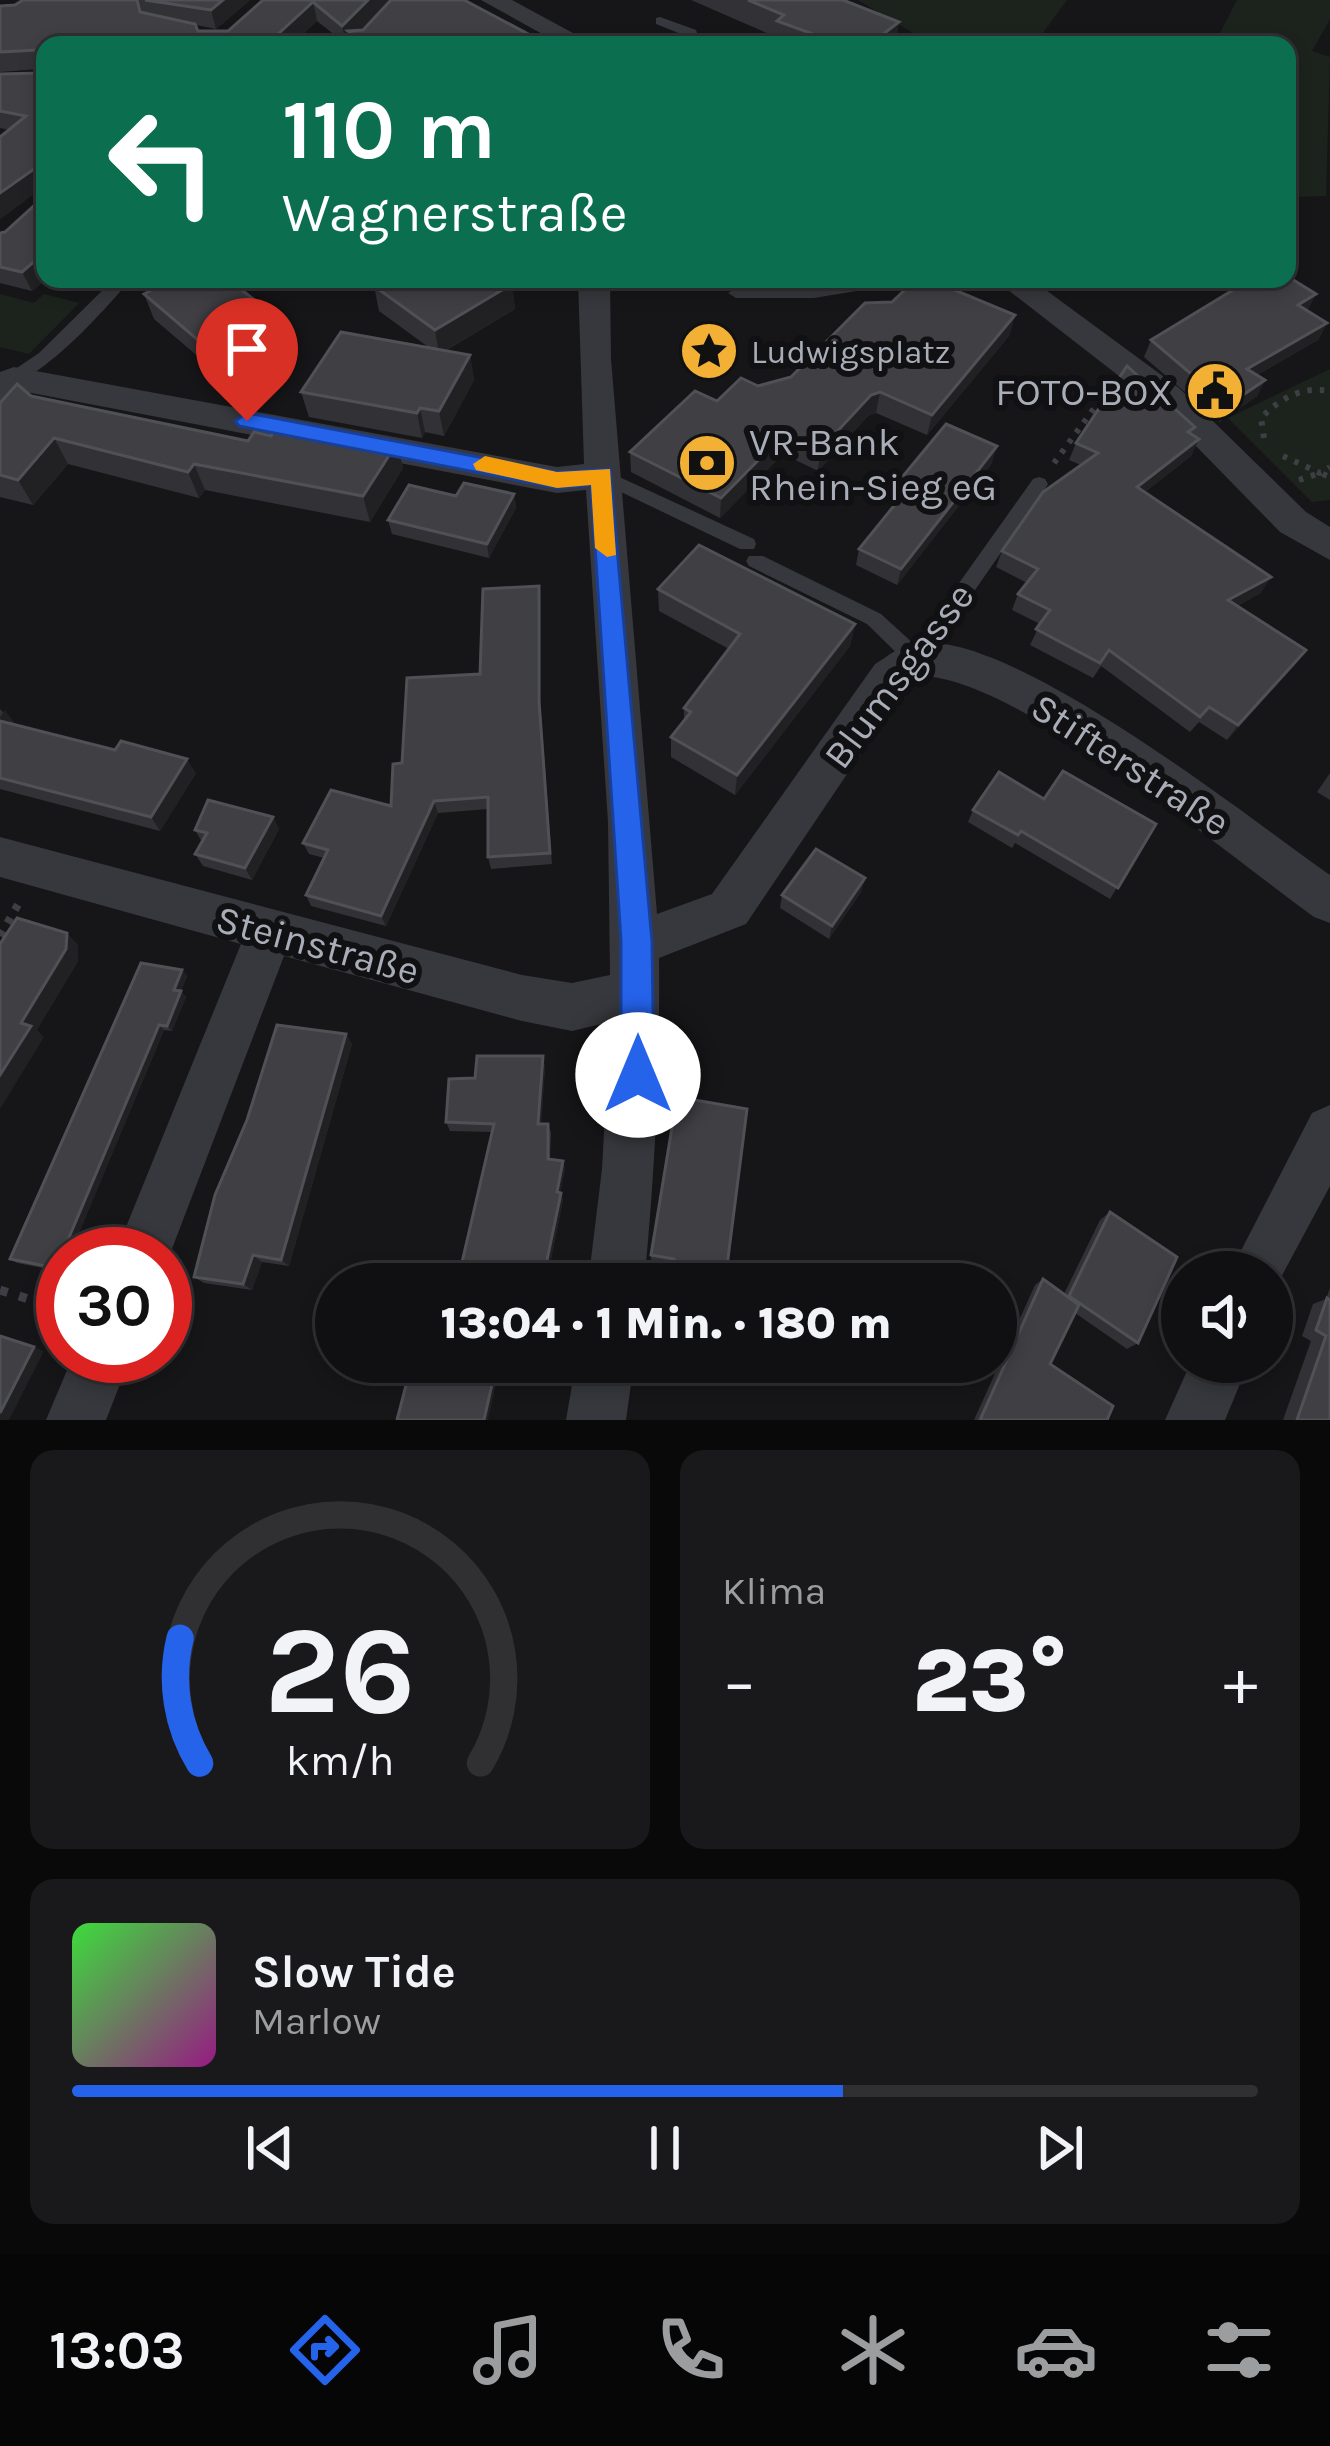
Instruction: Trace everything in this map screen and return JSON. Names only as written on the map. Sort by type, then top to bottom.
[{"type":"street","points":[[493,0],[564,36]]},
{"type":"street","points":[[594,288],[602,475],[637,941],[635,1113],[618,1263]]},
{"type":"street","points":[[1022,288],[1167,396],[1293,522],[1330,546]]},
{"type":"street","points":[[7,385],[557,480],[602,475]]},
{"type":"street","name":"Blumsgasse","points":[[637,941],[685,929],[729,909],[890,676],[916,658]]},
{"type":"street","name":"Stifterstraße","points":[[916,658],[956,662],[1035,698],[1170,785],[1330,902]]},
{"type":"street","name":"Steinstraße","points":[[0,857],[538,1001],[572,1006],[638,992]]},
{"type":"street","points":[[153,1227],[269,932]]},
{"type":"street","points":[[1269,1251],[1330,1131]]},
{"type":"street","points":[[76,1420],[91,1383]]},
{"type":"street","points":[[596,1420],[602,1383]]},
{"type":"street","points":[[1195,1420],[1211,1383]]},
{"type":"lane","points":[[660,21],[691,33],[686,36]]},
{"type":"lane","points":[[7,385],[45,357],[114,288]]},
{"type":"lane","points":[[736,293],[844,288]]},
{"type":"lane","points":[[602,475],[874,619],[916,658]]},
{"type":"lane","name":"Blumsgasse","points":[[916,658],[1039,484]]},
{"type":"path","points":[[1039,484],[1130,367]]},
{"type":"path","points":[[1330,392],[1295,392],[1261,418],[1262,436],[1276,452],[1320,473],[1330,467]]},
{"type":"path","points":[[0,1290],[36,1301]]},
{"type":"shaded area","points":[[858,0],[1067,0],[1041,36],[918,36]]},
{"type":"shaded area","points":[[1237,0],[1330,0],[1330,19],[1312,51],[1330,57],[1326,196],[1296,197],[1296,36],[1219,36]]},
{"type":"shaded area","points":[[0,294],[34,303],[44,294],[79,303],[29,354],[0,347]]},
{"type":"shaded area","points":[[1330,369],[1330,500],[1312,502],[1228,418]]},
{"type":"building","points":[[23,0],[137,0],[140,12],[195,24],[198,31],[228,31],[263,0],[368,0],[342,26],[313,2],[276,36],[36,36],[36,50],[0,52],[0,6]]},
{"type":"building","points":[[145,0],[223,0],[211,10]]},
{"type":"building","points":[[391,0],[464,0],[532,36],[354,36],[348,31],[363,30]]},
{"type":"building","points":[[748,0],[843,0],[899,22],[881,36],[818,36],[777,21],[784,15]]},
{"type":"building","points":[[36,73],[36,169],[0,193],[0,137],[26,116],[0,111],[0,74]]},
{"type":"building","points":[[36,204],[36,260],[22,272],[0,267],[0,233]]},
{"type":"building","points":[[1296,282],[1316,294],[1298,305],[1327,323],[1247,369],[1265,380],[1228,405],[1151,340],[1236,288],[1296,288]]},
{"type":"building","points":[[156,288],[239,288],[291,329],[226,364],[144,294]]},
{"type":"building","points":[[377,288],[505,288],[435,330]]},
{"type":"building","points":[[907,288],[950,288],[1015,315],[932,415],[880,392],[871,395],[820,450],[785,433],[721,498],[630,452],[695,391],[717,401],[741,378],[758,386],[791,377],[865,303],[892,302]]},
{"type":"building","points":[[341,332],[470,355],[439,411],[420,408],[417,413],[301,392]]},
{"type":"building","points":[[1127,366],[1195,427],[1188,432],[1199,439],[1137,487],[1271,577],[1228,600],[1306,650],[1238,725],[1209,707],[1200,717],[1109,650],[1100,663],[1036,629],[1050,610],[1018,594],[1038,569],[1002,551],[1043,492],[1098,453],[1076,443]]},
{"type":"building","points":[[17,384],[31,396],[248,441],[254,432],[271,436],[281,421],[397,443],[363,496],[194,464],[188,472],[54,438],[18,480],[0,475],[0,403]]},
{"type":"building","points":[[946,424],[997,446],[901,569],[859,549],[910,486],[899,481]]},
{"type":"building","points":[[464,483],[514,494],[487,544],[388,520],[409,485],[456,496]]},
{"type":"building","points":[[699,545],[855,624],[737,775],[671,737],[691,712],[684,708],[740,634],[658,589]]},
{"type":"building","points":[[539,586],[539,701],[550,853],[488,857],[488,797],[434,801],[381,916],[306,895],[328,850],[303,843],[331,790],[391,806],[393,764],[402,763],[407,678],[480,674],[483,589]]},
{"type":"building","points":[[0,721],[115,750],[121,741],[187,759],[151,817],[0,778]]},
{"type":"building","points":[[1063,771],[1156,824],[1118,888],[1021,831],[1018,835],[973,810],[999,772],[1044,799]]},
{"type":"building","points":[[208,800],[273,817],[245,868],[195,854],[207,833],[195,830]]},
{"type":"building","points":[[816,849],[865,878],[832,926],[782,895]]},
{"type":"building","points":[[17,918],[67,933],[66,949],[21,1023],[31,1026],[0,1075],[0,944]]},
{"type":"building","points":[[141,963],[182,970],[174,990],[181,991],[167,1026],[159,1025],[73,1227],[36,1227],[36,1264],[10,1259]]},
{"type":"building","points":[[277,1025],[346,1034],[281,1260],[253,1255],[243,1284],[194,1277],[215,1195],[247,1120]]},
{"type":"building","points":[[477,1056],[543,1056],[538,1124],[548,1124],[548,1159],[563,1161],[546,1263],[462,1263],[494,1124],[446,1122],[449,1079],[475,1078]]},
{"type":"building","points":[[677,1097],[747,1109],[727,1263],[673,1263],[674,1259],[651,1255]]},
{"type":"building","points":[[1110,1212],[1168,1251],[1161,1251],[1161,1292],[1138,1343],[1069,1296]]},
{"type":"building","points":[[1043,1279],[1079,1305],[1050,1364],[1113,1406],[1107,1420],[980,1420],[997,1383],[1017,1383],[1017,1337]]},
{"type":"building","points":[[1327,1298],[1330,1420],[1297,1420],[1326,1336],[1316,1330]]},
{"type":"building","points":[[0,1336],[34,1347],[0,1413]]},
{"type":"building","points":[[407,1383],[492,1383],[484,1420],[397,1420]]},
{"type":"slow traffic","points":[[485,464],[557,480],[602,475],[607,548]]},
{"type":"place","name":"Ludwigsplatz","points":[[709,351]]},
{"type":"place","name":"FOTO-BOX","points":[[1215,391]]},
{"type":"place","name":"VR-Bank Rhein-Sieg eG","points":[[707,463]]},
{"type":"route","points":[[247,421],[557,480],[602,475],[637,941],[638,1075]]}]
